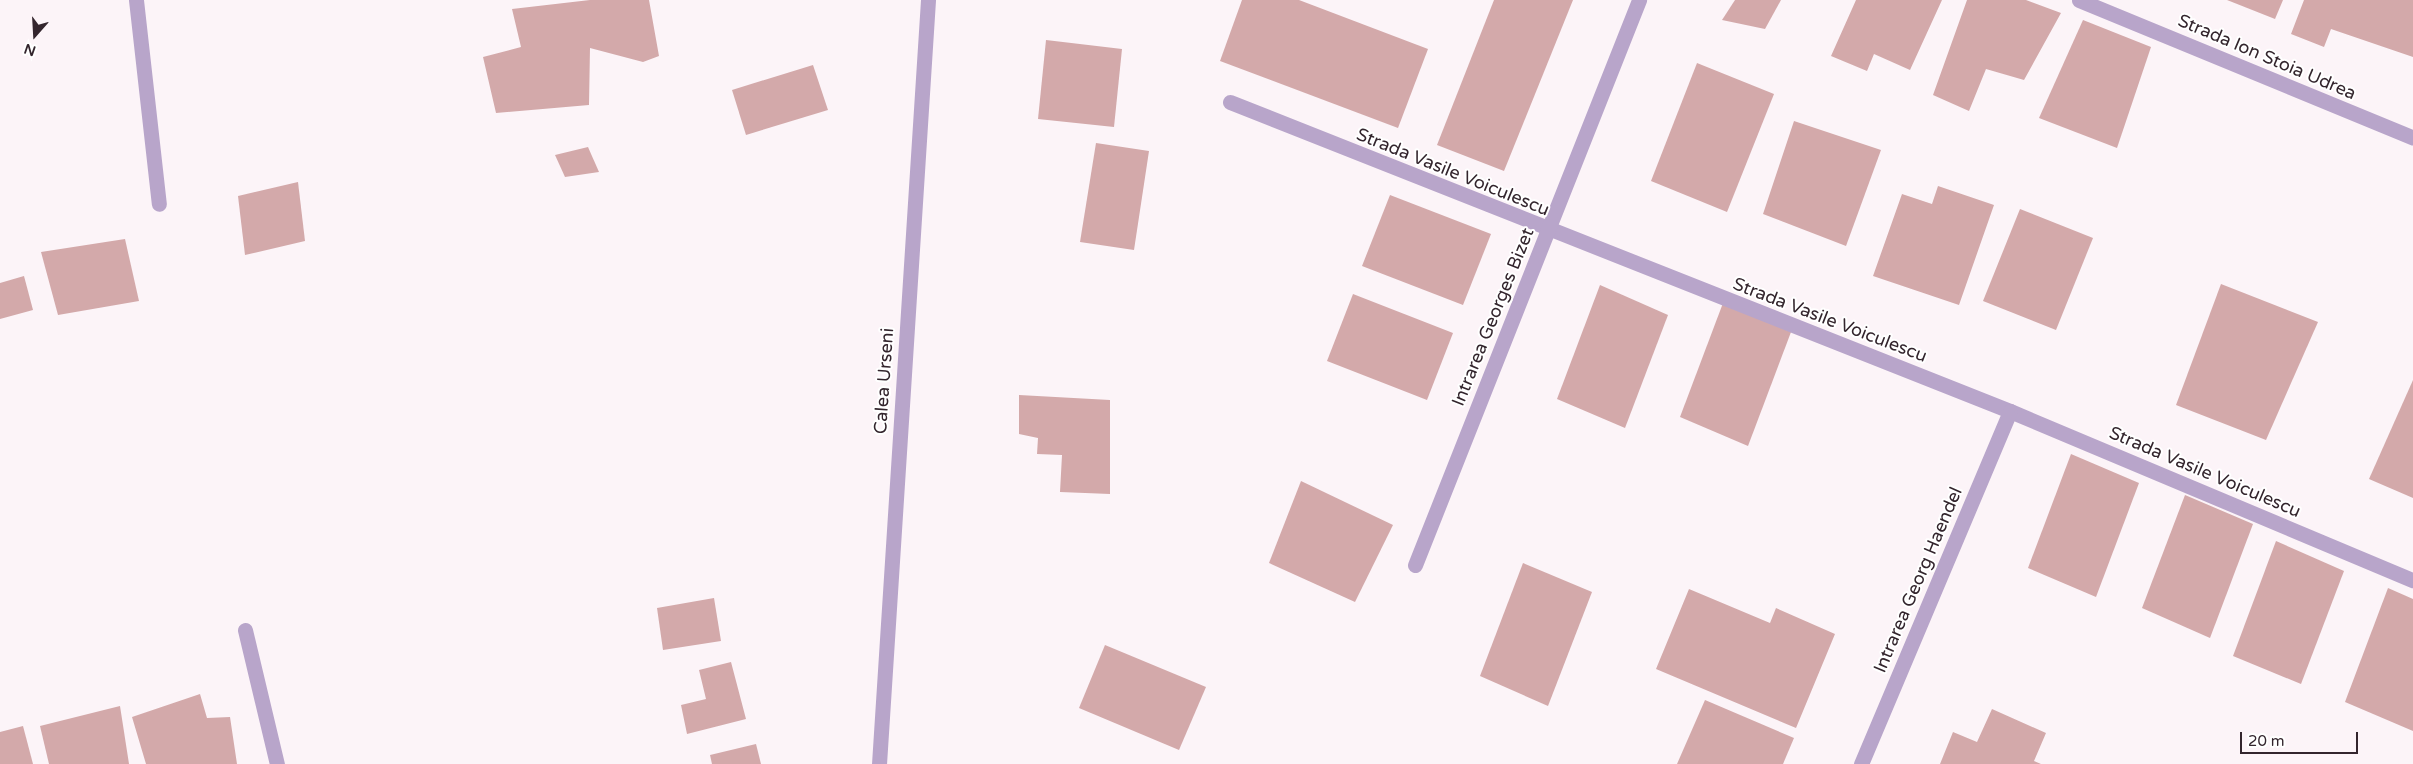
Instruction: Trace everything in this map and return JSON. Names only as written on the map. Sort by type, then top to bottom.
[{"type":"street","points":[[136,0],[159,204]]},
{"type":"street","name":"Calea Urseni","points":[[879,764],[928,0]]},
{"type":"street","name":"Intrarea Georges Bizet","points":[[1415,564],[1639,0]]},
{"type":"street","name":"Strada Ion Stoia Udrea","points":[[2079,0],[2413,138]]},
{"type":"street","name":"Strada Vasile Voiculescu","points":[[1230,102],[1548,230],[2010,411],[2413,580]]},
{"type":"street","name":"Intrarea Georg Haendel","points":[[1861,764],[2010,411]]},
{"type":"street","points":[[245,630],[277,764]]},
{"type":"building","points":[[590,0],[649,0],[659,56],[643,62],[590,48],[589,105],[496,113],[483,57],[521,47],[512,9]]},
{"type":"building","points":[[1242,0],[1299,0],[1428,49],[1398,128],[1220,61]]},
{"type":"building","points":[[1494,0],[1573,0],[1504,171],[1437,145]]},
{"type":"building","points":[[1735,0],[1781,0],[1765,29],[1722,20]]},
{"type":"building","points":[[1856,0],[1942,0],[1910,70],[1874,54],[1867,71],[1831,56]]},
{"type":"building","points":[[1967,0],[2026,0],[2061,13],[2024,80],[1986,69],[1969,111],[1933,95]]},
{"type":"building","points":[[2227,0],[2283,0],[2275,19]]},
{"type":"building","points":[[2304,0],[2413,0],[2413,57],[2331,29],[2324,47],[2291,34]]},
{"type":"building","points":[[2083,20],[2151,47],[2117,148],[2039,118]]},
{"type":"building","points":[[1046,40],[1122,49],[1114,127],[1038,119]]},
{"type":"building","points":[[1697,63],[1774,94],[1727,212],[1651,181]]},
{"type":"building","points":[[813,65],[828,110],[746,135],[732,90]]},
{"type":"building","points":[[1794,121],[1881,150],[1846,246],[1763,214]]},
{"type":"building","points":[[1096,143],[1149,151],[1134,250],[1080,242]]},
{"type":"building","points":[[588,147],[599,172],[565,177],[555,155]]},
{"type":"building","points":[[298,182],[305,241],[245,255],[238,196]]},
{"type":"building","points":[[1938,186],[1994,205],[1959,305],[1873,276],[1902,194],[1932,204]]},
{"type":"building","points":[[1390,195],[1491,234],[1463,305],[1362,266]]},
{"type":"building","points":[[2020,209],[2093,238],[2056,330],[1983,301]]},
{"type":"building","points":[[125,239],[139,301],[58,315],[41,252]]},
{"type":"building","points":[[24,276],[33,310],[0,319],[0,283]]},
{"type":"building","points":[[2221,284],[2318,322],[2266,440],[2176,405]]},
{"type":"building","points":[[1600,285],[1668,315],[1625,428],[1557,399]]},
{"type":"building","points":[[1353,294],[1453,333],[1427,400],[1327,361]]},
{"type":"building","points":[[1723,303],[1791,332],[1748,446],[1680,417]]},
{"type":"building","points":[[2413,380],[2413,498],[2369,479]]},
{"type":"building","points":[[1019,395],[1110,400],[1110,494],[1060,492],[1062,455],[1037,454],[1038,438],[1019,434]]},
{"type":"building","points":[[2071,454],[2139,483],[2096,597],[2028,568]]},
{"type":"building","points":[[1301,481],[1393,525],[1355,602],[1269,563]]},
{"type":"building","points":[[2185,495],[2253,524],[2210,638],[2142,608]]},
{"type":"building","points":[[2276,541],[2344,571],[2301,684],[2233,656]]},
{"type":"building","points":[[1523,563],[1592,592],[1548,706],[1480,676]]},
{"type":"building","points":[[2388,588],[2413,599],[2413,731],[2345,702]]},
{"type":"building","points":[[1689,589],[1770,623],[1776,608],[1835,634],[1796,728],[1656,669]]},
{"type":"building","points":[[714,598],[721,641],[663,650],[657,608]]},
{"type":"building","points":[[1105,645],[1206,687],[1179,750],[1079,708]]},
{"type":"building","points":[[731,662],[746,719],[687,734],[681,705],[706,699],[699,670]]},
{"type":"building","points":[[200,694],[207,718],[230,717],[237,764],[146,764],[132,717]]},
{"type":"building","points":[[1705,700],[1794,738],[1783,764],[1677,764]]},
{"type":"building","points":[[120,706],[129,764],[49,764],[40,726]]},
{"type":"building","points":[[1992,709],[2046,733],[2034,761],[2041,764],[1940,764],[1953,732],[1977,742]]},
{"type":"building","points":[[23,726],[33,764],[0,764],[0,732]]},
{"type":"building","points":[[756,744],[761,764],[712,764],[710,755]]}]
